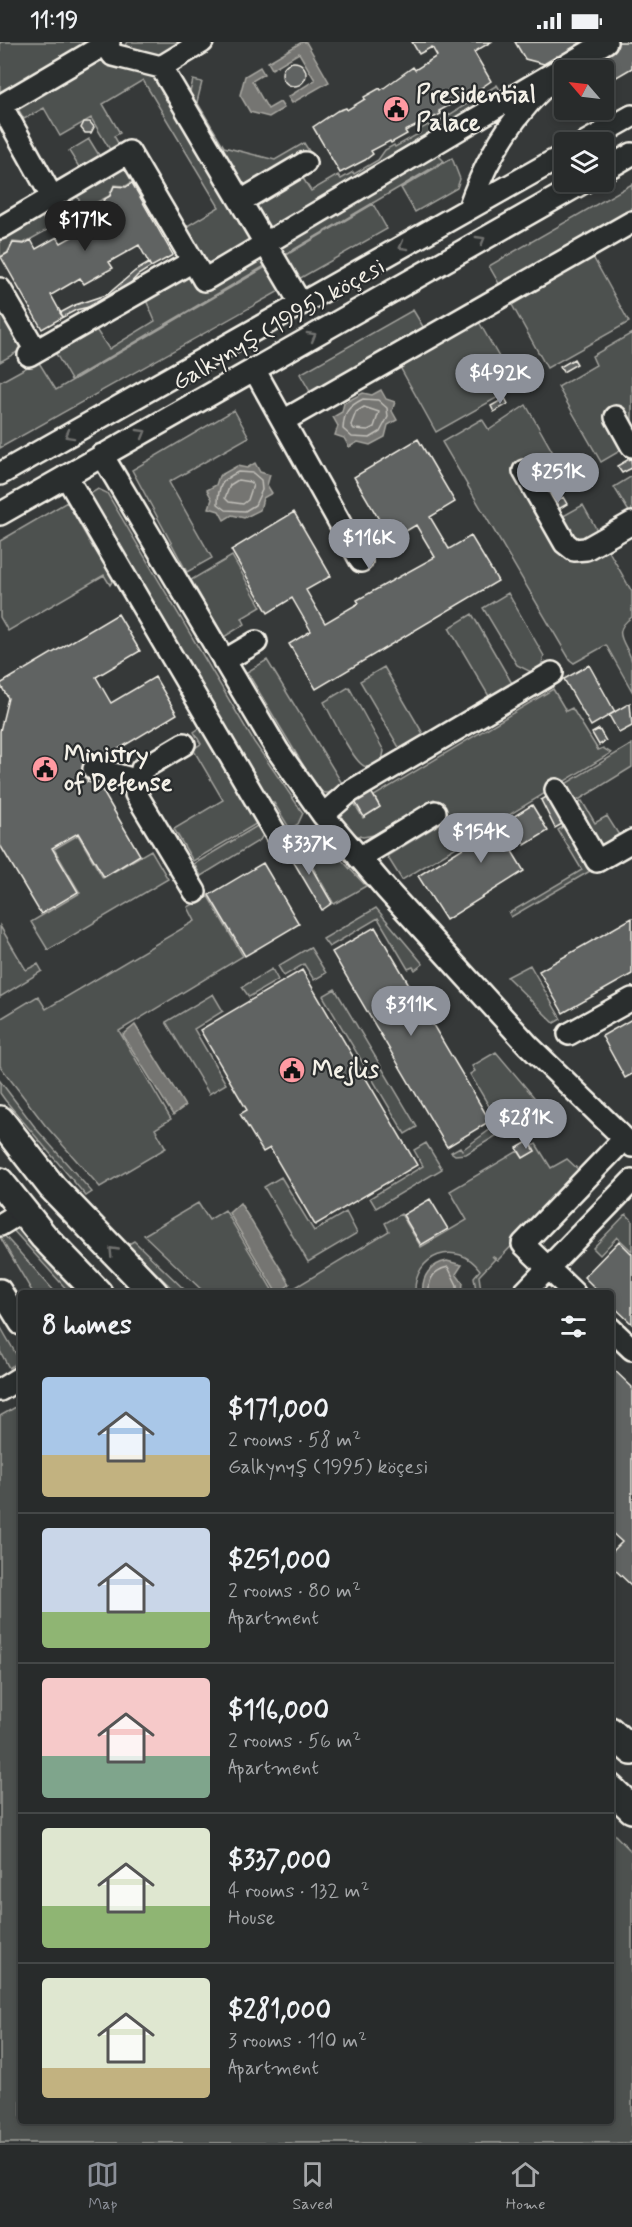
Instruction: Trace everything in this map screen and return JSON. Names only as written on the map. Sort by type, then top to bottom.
[{"type":"main road","points":[[0,1120],[52,1187],[151,1290]]},
{"type":"main road","points":[[0,1182],[44,1237],[95,1290]]},
{"type":"main road","points":[[23,1211],[52,1187]]},
{"type":"main road","points":[[614,1735],[632,1751]]},
{"type":"main road","points":[[614,1792],[632,1809]]},
{"type":"street","points":[[52,197],[0,106],[108,43],[113,56],[161,67],[202,42]]},
{"type":"street","points":[[0,228],[129,152],[204,280],[606,42]]},
{"type":"street","points":[[161,67],[301,304]]},
{"type":"street","points":[[469,208],[485,168],[505,132],[532,98],[554,81]]},
{"type":"street","points":[[604,132],[632,116]]},
{"type":"street","points":[[614,165],[632,154]]},
{"type":"street","name":"Galkynyş (1995) köçesi","points":[[0,474],[554,161]]},
{"type":"street","points":[[241,201],[305,163]]},
{"type":"street","name":"Galkynyş (1995) köçesi","points":[[0,514],[566,192]]},
{"type":"street","points":[[283,421],[632,222]]},
{"type":"street","points":[[0,290],[32,353],[193,261]]},
{"type":"street","points":[[254,369],[361,561]]},
{"type":"street","points":[[616,417],[632,446]]},
{"type":"street","points":[[102,455],[278,751],[323,815],[528,1045],[628,1143],[523,1244],[571,1290]]},
{"type":"street","points":[[524,471],[565,543],[574,550],[586,549],[632,523]]},
{"type":"street","points":[[66,476],[280,841]]},
{"type":"street","points":[[224,661],[256,642]]},
{"type":"street","points":[[323,815],[348,793],[552,673]]},
{"type":"street","points":[[184,744],[142,769],[136,794],[195,892]]},
{"type":"street","points":[[94,768],[139,781]]},
{"type":"street","points":[[556,790],[597,861],[632,841]]},
{"type":"street","points":[[359,858],[435,812]]},
{"type":"street","points":[[569,1034],[632,999]]},
{"type":"street","points":[[528,1290],[632,1181]]},
{"type":"street","points":[[0,1225],[23,1211]]},
{"type":"street","points":[[0,1290],[18,1319]]},
{"type":"street","points":[[614,1332],[632,1349]]},
{"type":"street","points":[[0,1390],[18,1379]]},
{"type":"shaded area","points":[[0,42],[93,42],[0,97]]},
{"type":"shaded area","points":[[127,42],[187,42],[160,57],[123,49]]},
{"type":"shaded area","points":[[94,59],[144,70],[155,75],[255,241],[208,269],[184,228],[219,207],[143,80],[103,104],[120,133],[114,136],[121,148],[112,153],[91,118],[60,136],[44,108],[24,119],[15,104]]},
{"type":"shaded area","points":[[193,80],[202,82],[197,102],[224,147],[275,160],[304,143],[309,151],[245,187],[189,96]]},
{"type":"shaded area","points":[[497,85],[499,88],[493,99],[269,232],[254,204],[301,175],[311,191],[338,175],[341,179],[353,172],[354,174],[378,160],[385,150],[420,133],[419,130],[428,125],[430,127]]},
{"type":"shaded area","points":[[89,139],[102,160],[82,172],[69,151]]},
{"type":"shaded area","points":[[436,153],[444,161],[283,256],[277,246]]},
{"type":"shaded area","points":[[452,158],[460,179],[457,188],[415,212],[401,188]]},
{"type":"shaded area","points":[[129,160],[139,178],[126,186],[114,185],[109,196],[84,209],[75,192]]},
{"type":"shaded area","points":[[632,184],[632,212],[501,287],[489,266]]},
{"type":"shaded area","points":[[373,204],[387,229],[297,280],[283,257]]},
{"type":"shaded area","points":[[40,213],[49,229],[24,243],[13,242],[7,253],[0,257],[0,238]]},
{"type":"shaded area","points":[[262,254],[268,264],[71,380],[55,352],[95,328],[109,349],[155,321],[146,300],[189,275],[200,290]]},
{"type":"shaded area","points":[[593,257],[629,322],[547,368],[511,303]]},
{"type":"shaded area","points":[[269,265],[283,289],[0,448],[0,382],[38,361],[56,390]]},
{"type":"shaded area","points":[[0,307],[24,348],[0,362]]},
{"type":"shaded area","points":[[413,310],[425,330],[312,395],[300,374]]},
{"type":"shaded area","points":[[479,322],[516,387],[436,432],[400,367]]},
{"type":"shaded area","points":[[632,333],[632,434],[625,448],[601,462],[558,387],[596,365],[592,356]]},
{"type":"shaded area","points":[[526,405],[569,481],[544,495],[559,547],[606,546],[632,592],[632,617],[621,628],[621,634],[632,662],[632,691],[606,645],[574,663],[570,660],[442,442],[482,419],[489,430]]},
{"type":"shaded area","points":[[234,410],[249,437],[169,482],[212,558],[187,572],[132,470]]},
{"type":"shaded area","points":[[632,476],[632,514],[631,515],[614,487]]},
{"type":"shaded area","points":[[98,489],[107,493],[254,742],[303,813],[298,824],[290,829],[274,803],[270,805],[89,498],[90,494]]},
{"type":"shaded area","points":[[67,502],[93,548],[99,545],[116,575],[110,585],[104,575],[8,631],[0,617],[0,541]]},
{"type":"shaded area","points":[[583,505],[599,534],[579,543],[558,519]]},
{"type":"shaded area","points":[[232,556],[261,607],[242,618],[245,624],[224,637],[191,580]]},
{"type":"shaded area","points":[[508,593],[544,656],[541,667],[531,672],[517,665],[483,608]]},
{"type":"shaded area","points":[[472,614],[513,685],[490,698],[449,628]]},
{"type":"shaded area","points":[[267,660],[343,785],[333,791],[323,793],[317,788],[247,672]]},
{"type":"shaded area","points":[[384,667],[425,737],[401,751],[360,681]]},
{"type":"shaded area","points":[[349,687],[384,751],[382,761],[371,767],[359,762],[342,737],[324,702]]},
{"type":"shaded area","points":[[553,689],[566,711],[572,708],[598,750],[603,748],[611,753],[402,880],[387,856],[446,820],[434,799],[374,835],[363,837],[355,835],[342,820],[342,812],[353,801],[363,818],[380,807],[374,796]]},
{"type":"shaded area","points":[[204,725],[261,821],[193,861],[174,829],[223,800],[193,749],[201,744],[194,732]]},
{"type":"shaded area","points":[[632,744],[632,767],[572,804],[562,786]]},
{"type":"shaded area","points":[[582,801],[595,823],[607,816],[619,835],[598,847],[574,806]]},
{"type":"shaded area","points":[[262,823],[264,833],[260,840],[201,876],[194,864]]},
{"type":"shaded area","points":[[566,825],[589,865],[590,871],[511,917],[509,913],[582,870],[558,830]]},
{"type":"shaded area","points":[[78,835],[103,878],[151,850],[168,879],[48,950],[31,922],[80,893],[54,849]]},
{"type":"shaded area","points":[[315,837],[320,837],[366,886],[334,904],[300,845]]},
{"type":"shaded area","points":[[208,896],[243,956],[119,1031],[171,1119],[155,1129],[166,1148],[100,1187],[45,1125],[0,1066],[0,1019],[38,996],[46,1009],[195,921],[188,907]]},
{"type":"shaded area","points":[[376,908],[423,964],[415,970],[413,967],[408,969],[378,918],[329,947],[323,939]]},
{"type":"shaded area","points":[[0,926],[26,970],[38,964],[42,971],[0,997]]},
{"type":"shaded area","points":[[310,947],[326,973],[314,980],[304,964],[284,976],[278,966]]},
{"type":"shaded area","points":[[530,965],[561,1019],[554,1023],[507,977]]},
{"type":"shaded area","points":[[272,969],[278,980],[249,997],[242,987]]},
{"type":"shaded area","points":[[335,989],[417,1127],[405,1134],[323,996]]},
{"type":"shaded area","points":[[213,994],[223,1011],[194,1029],[226,1084],[209,1094],[166,1022]]},
{"type":"shaded area","points":[[496,1052],[539,1103],[519,1115],[522,1120],[466,1154],[455,1155],[451,1152],[460,1147],[462,1150],[499,1123],[470,1074],[475,1071],[472,1066]]},
{"type":"shaded area","points":[[0,1081],[38,1131],[92,1192],[86,1196],[5,1100],[0,1093]]},
{"type":"shaded area","points":[[426,1143],[442,1169],[376,1208],[370,1198],[423,1166],[414,1150]]},
{"type":"shaded area","points":[[536,1144],[551,1168],[567,1159],[582,1173],[498,1260],[492,1256],[495,1259],[479,1276],[481,1290],[476,1290],[474,1277],[480,1270],[471,1260],[449,1253],[438,1255],[421,1269],[416,1280],[415,1290],[291,1290],[389,1231],[385,1223],[401,1214],[421,1247],[467,1220],[450,1191],[518,1151],[523,1158],[535,1151],[533,1146]]},
{"type":"shaded area","points":[[281,1177],[314,1231],[346,1212],[357,1233],[308,1262],[264,1187]]},
{"type":"shaded area","points":[[198,1203],[209,1220],[225,1210],[272,1290],[202,1290],[144,1235]]},
{"type":"shaded area","points":[[626,1214],[632,1220],[632,1251],[617,1237],[600,1255],[593,1248]]},
{"type":"shaded area","points":[[16,1225],[75,1290],[67,1290],[12,1229]]},
{"type":"shaded area","points":[[3,1234],[53,1290],[31,1290],[0,1237]]},
{"type":"shaded area","points":[[134,1241],[185,1290],[174,1290],[127,1245]]},
{"type":"shaded area","points":[[0,1326],[18,1358],[18,1362],[9,1368],[0,1351]]},
{"type":"shaded area","points":[[18,1406],[18,2124],[614,2124],[614,1834],[632,1852],[632,2143],[0,2143],[0,1416]]},
{"type":"water","points":[[302,42],[306,42],[329,82],[292,103],[288,97],[315,80],[299,53],[272,69],[268,62]]},
{"type":"water","points":[[260,67],[264,74],[252,81],[268,109],[280,102],[284,108],[269,117],[250,112],[240,95],[245,76]]},
{"type":"water","points":[[381,390],[386,399],[395,402],[392,411],[397,420],[388,425],[385,437],[370,445],[358,442],[349,447],[344,438],[335,435],[338,426],[333,417],[342,412],[344,403],[363,393],[372,395]]},
{"type":"water","points":[[255,463],[260,472],[270,475],[267,485],[272,493],[263,498],[260,510],[244,518],[232,515],[224,520],[219,511],[209,508],[212,499],[207,490],[216,485],[219,476],[237,466],[247,468]]},
{"type":"water","points":[[135,1025],[185,1106],[173,1115],[123,1035]]},
{"type":"water","points":[[240,1203],[290,1284],[283,1290],[275,1290],[229,1213]]},
{"type":"water","points":[[447,1261],[462,1265],[456,1274],[463,1283],[462,1290],[423,1290],[425,1276]]},
{"type":"building","name":"Presidential Palace","points":[[412,42],[491,42],[474,52],[491,81],[459,103],[457,101],[439,111],[441,114],[405,131],[407,134],[371,151],[373,154],[365,160],[340,173],[313,127],[337,111],[346,108],[347,110],[365,99],[364,97],[380,88],[381,90],[413,67],[415,70],[437,56],[432,47],[419,54]]},
{"type":"building","name":"Presidential Palace","points":[[515,42],[632,42],[632,68],[614,79],[614,60],[560,60],[557,56],[544,64],[525,59]]},
{"type":"building","points":[[294,62],[302,66],[306,74],[302,82],[294,86],[286,82],[282,74],[286,66]]},
{"type":"building","points":[[84,122],[90,122],[94,127],[91,133],[85,133],[81,128]]},
{"type":"building","points":[[132,183],[173,255],[151,267],[139,245],[109,262],[113,268],[84,284],[80,278],[51,295],[63,317],[42,329],[1,257],[8,253],[13,243],[24,244],[31,240],[36,249],[57,237],[61,243],[90,227],[86,220],[107,208],[103,200],[110,196],[114,186],[126,187]]},
{"type":"building","points":[[149,263],[151,267],[138,275],[124,290],[97,305],[76,310],[63,317],[60,313],[75,305],[108,294],[135,271]]},
{"type":"building","points":[[574,359],[577,364],[563,372],[560,367]]},
{"type":"building","points":[[505,398],[508,404],[494,412],[491,406]]},
{"type":"building","points":[[418,439],[455,502],[430,517],[449,549],[471,536],[498,581],[316,689],[289,644],[311,631],[292,598],[268,613],[231,550],[294,512],[331,576],[306,590],[325,623],[359,603],[357,600],[435,557],[416,525],[391,540],[354,477]]},
{"type":"building","points":[[631,458],[632,468],[622,473],[617,466]]},
{"type":"building","points":[[563,497],[567,504],[554,512],[550,505]]},
{"type":"building","name":"Ministry of Defense","points":[[118,614],[140,651],[96,677],[111,703],[155,677],[177,714],[107,756],[95,752],[87,782],[99,785],[140,855],[104,877],[78,833],[52,848],[78,892],[41,914],[0,845],[0,731],[8,698],[0,684]]},
{"type":"building","points":[[589,665],[615,712],[591,726],[564,679]]},
{"type":"building","points":[[630,703],[632,726],[619,733],[609,715]]},
{"type":"building","points":[[599,729],[606,741],[599,745],[592,733]]},
{"type":"building","points":[[370,790],[380,807],[364,817],[354,800]]},
{"type":"building","points":[[550,795],[564,823],[555,828],[541,800]]},
{"type":"building","points":[[532,805],[548,831],[525,845],[522,840],[510,848],[524,871],[446,920],[418,876]]},
{"type":"building","points":[[297,843],[332,903],[322,910],[286,849]]},
{"type":"building","points":[[263,863],[299,924],[245,956],[209,895]]},
{"type":"building","points":[[632,918],[632,974],[563,1013],[539,971]]},
{"type":"building","points":[[375,927],[490,1121],[447,1147],[332,952]]},
{"type":"building","name":"Mejlis","points":[[302,970],[417,1165],[315,1225],[270,1148],[263,1152],[240,1114],[247,1110],[200,1030]]},
{"type":"building","points":[[632,1019],[632,1074],[625,1078],[602,1036]]},
{"type":"building","points":[[529,1141],[535,1151],[523,1158],[517,1148]]},
{"type":"building","points":[[430,1199],[448,1229],[421,1245],[403,1215]]},
{"type":"building","points":[[619,1241],[632,1254],[632,1324],[614,1307],[614,1290],[597,1290],[584,1277]]},
{"type":"building","points":[[614,1370],[632,1387],[632,1586],[614,1569],[614,1550],[622,1542],[614,1535]]},
{"type":"place","name":"Presidential Palace","points":[[396,109]]},
{"type":"place","name":"Ministry of Defense","points":[[45,769]]},
{"type":"place","name":"Mejlis","points":[[292,1070]]}]
